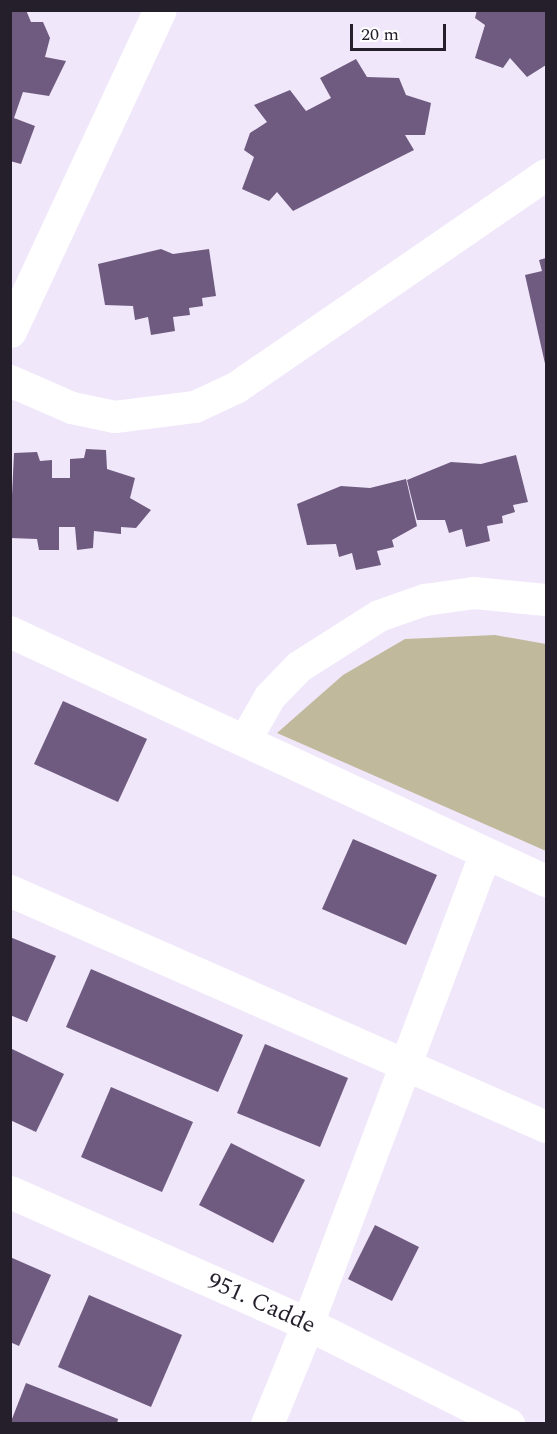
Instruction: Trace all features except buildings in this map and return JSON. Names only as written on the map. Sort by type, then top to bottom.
[{"type":"street","points":[[10,332],[160,10]]},
{"type":"street","points":[[10,381],[72,408],[115,417],[195,408],[236,388],[546,175]]},
{"type":"street","points":[[246,739],[270,697],[299,667],[379,616],[425,600],[474,593],[546,600]]},
{"type":"street","points":[[10,632],[246,739],[485,855],[546,881]]},
{"type":"street","points":[[267,1424],[309,1324],[409,1065],[485,855]]},
{"type":"street","points":[[10,891],[546,1127]]},
{"type":"street","name":"951. Cadde","points":[[10,1192],[309,1324],[508,1424]]},
{"type":"shaded area","points":[[495,635],[546,644],[546,851],[277,733],[343,675],[405,639]]}]
